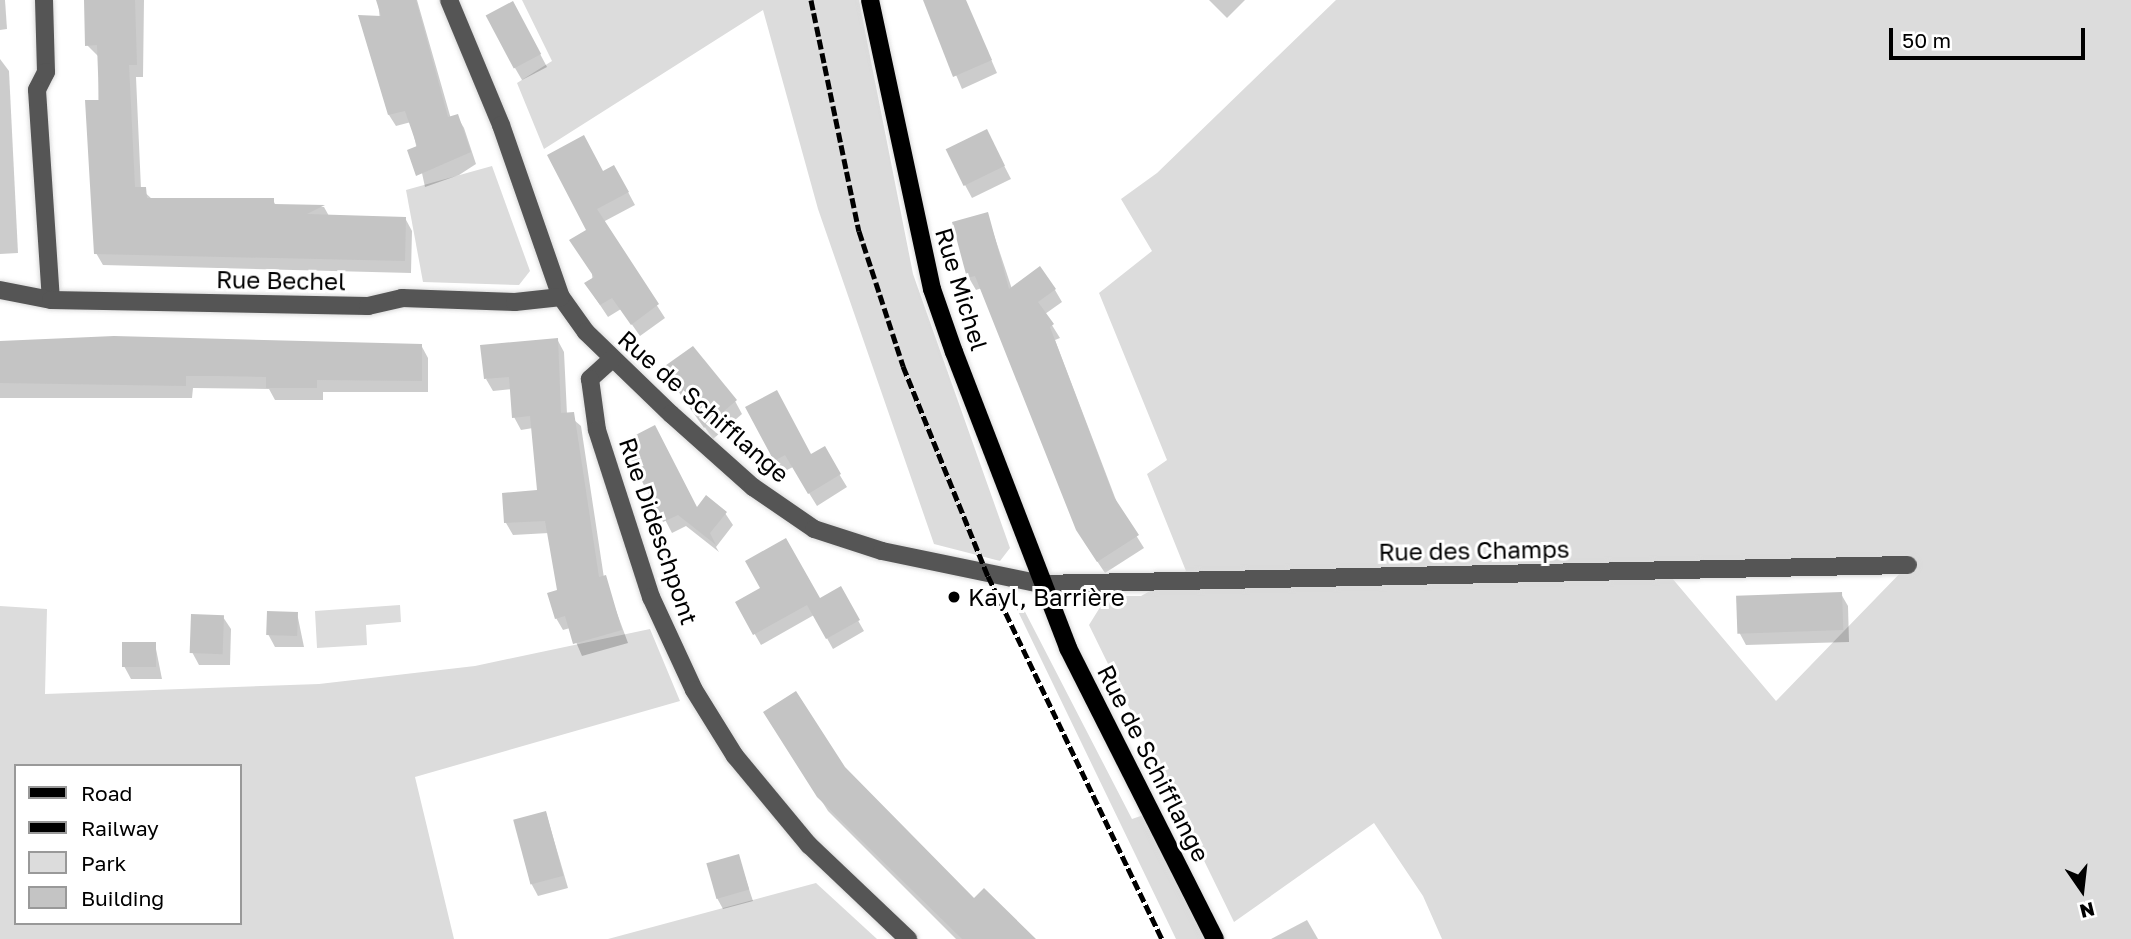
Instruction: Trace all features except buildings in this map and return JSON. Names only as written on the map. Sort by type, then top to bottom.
[{"type":"main road","name":"Rue Michel","points":[[870,0],[932,289],[1041,584]]},
{"type":"main road","name":"Rue de Schifflange","points":[[1041,584],[1215,939]]},
{"type":"street","points":[[44,0],[46,72],[37,90],[51,300]]},
{"type":"street","name":"Rue de Schifflange","points":[[449,0],[501,125],[561,297],[612,359],[753,487],[814,529],[882,551],[1041,584]]},
{"type":"street","name":"Rue Bechel","points":[[0,290],[51,300],[368,306],[402,298],[515,302],[561,297]]},
{"type":"street","name":"Rue Dideschpont","points":[[612,359],[590,379],[597,430],[651,597],[694,690],[735,756],[808,845],[908,939]]},
{"type":"street","name":"Rue des Champs","points":[[1041,584],[1908,565]]},
{"type":"green space","points":[[522,0],[859,0],[913,274],[1010,548],[1000,561],[934,544],[818,209],[763,10],[544,149],[517,83],[552,61]]},
{"type":"green space","points":[[1336,0],[2131,0],[2131,939],[1442,939],[1423,896],[1374,823],[1234,922],[1089,625],[1107,596],[1141,596],[1186,571],[1147,474],[1167,460],[1099,293],[1152,251],[1121,199],[1157,173]],"holes":[[[1908,565],[1776,701],[1666,571]]]},
{"type":"green space","points":[[492,166],[530,271],[519,285],[423,282],[406,190]]},
{"type":"green space","points":[[1014,603],[1021,604],[1132,819],[1152,812],[1215,939],[1176,939]]},
{"type":"green space","points":[[400,605],[401,622],[366,625],[367,645],[317,648],[315,611]]},
{"type":"green space","points":[[0,606],[47,609],[45,694],[319,684],[475,666],[650,629],[680,701],[415,777],[454,939],[0,939]]},
{"type":"green space","points":[[816,883],[877,939],[608,939]]},
{"type":"railway","points":[[811,0],[859,231],[903,366],[988,576],[1162,939]]},
{"type":"place","name":"Kayl, Barrière","points":[[954,597]]}]
